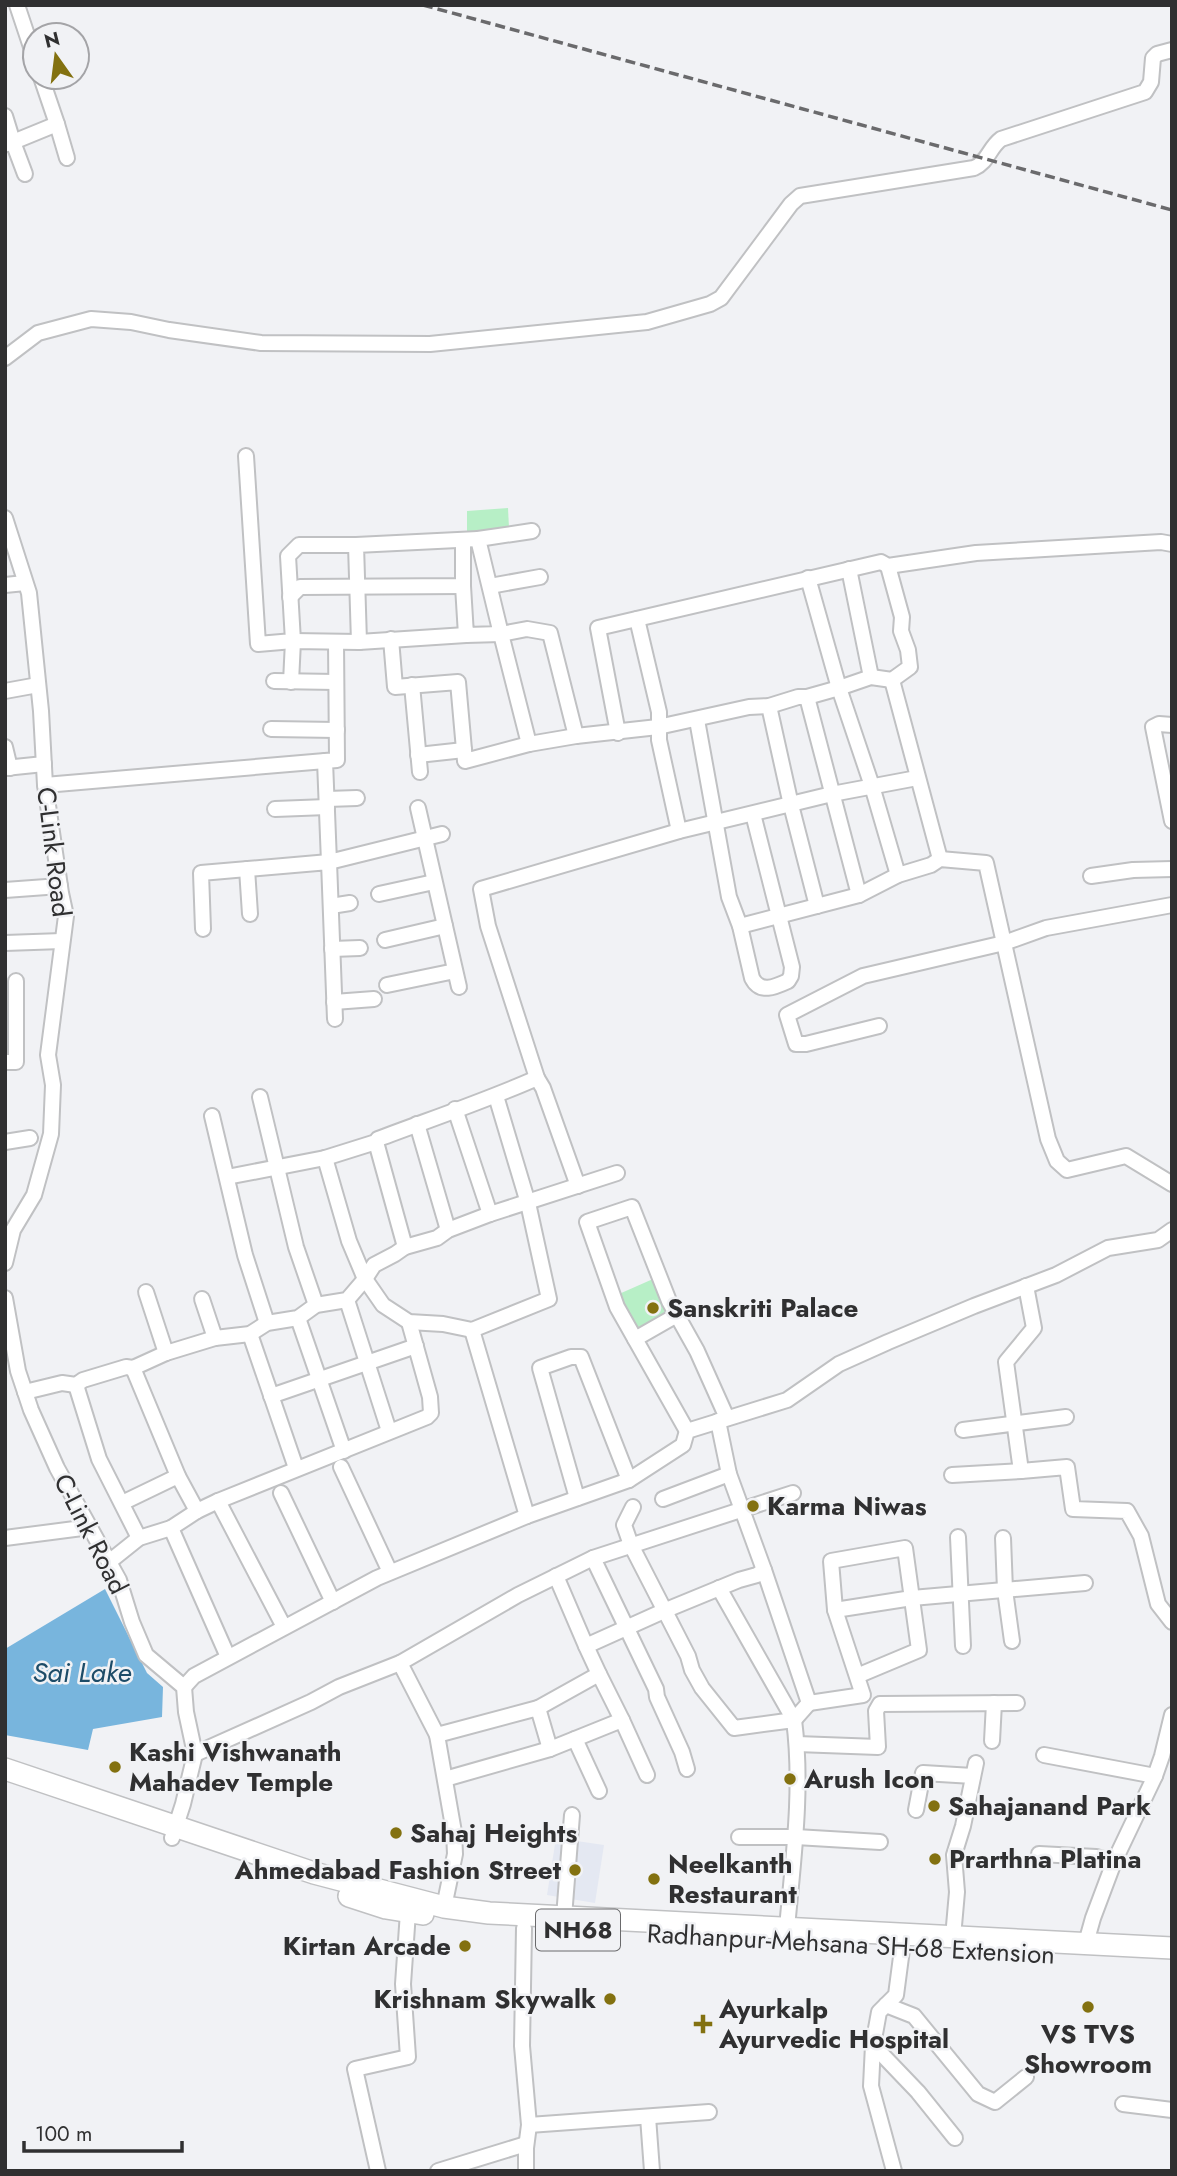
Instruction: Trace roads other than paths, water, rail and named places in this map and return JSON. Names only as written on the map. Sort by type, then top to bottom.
[{"type":"highway","name":"NH68","points":[[5,1769],[174,1832],[444,1907],[489,1913],[787,1928],[904,1941],[953,1937],[1172,1948]]},
{"type":"highway","name":"Radhanpur-Mehsana SH-68 Extension","points":[[5,1783],[174,1832],[386,1908],[408,1912],[507,1927],[904,1941],[1172,1963]]},
{"type":"street","points":[[5,358],[38,332],[91,318],[261,343],[430,344],[647,322],[710,304],[720,298],[791,204],[800,196],[974,168],[987,159],[992,146],[1001,139],[1145,92],[1151,82],[1153,58],[1157,54],[1172,50]]},
{"type":"street","points":[[46,91],[67,158]]},
{"type":"street","points":[[5,116],[9,143],[25,174]]},
{"type":"street","points":[[9,143],[57,124]]},
{"type":"street","points":[[246,456],[258,644],[293,641],[359,642],[501,634],[527,629],[550,634],[576,736]]},
{"type":"street","name":"C-Link Road","points":[[5,518],[29,593],[45,785],[66,916],[48,1055],[53,1086],[51,1134],[34,1195],[13,1230],[5,1263]]},
{"type":"street","points":[[291,681],[293,641],[288,556],[299,545],[463,540],[532,531]]},
{"type":"street","points":[[478,539],[529,744]]},
{"type":"street","points":[[463,540],[466,635]]},
{"type":"street","points":[[618,733],[598,628],[881,562],[888,566],[976,553],[1161,542],[1172,544]]},
{"type":"street","points":[[356,545],[359,642]]},
{"type":"street","points":[[391,639],[395,687],[458,682],[465,761],[529,744],[658,727],[749,706],[769,706],[871,677],[892,680],[909,667],[908,650],[901,631],[902,617],[888,566]]},
{"type":"street","points":[[849,569],[871,677]]},
{"type":"street","points":[[490,586],[540,577]]},
{"type":"street","points":[[808,578],[839,688],[898,874]]},
{"type":"street","points":[[5,585],[25,583]]},
{"type":"street","points":[[290,597],[300,587],[463,586]]},
{"type":"street","points":[[638,619],[659,712],[659,740],[679,831]]},
{"type":"street","points":[[45,785],[337,760],[336,642]]},
{"type":"street","points":[[892,680],[940,859]]},
{"type":"street","points":[[274,681],[336,682]]},
{"type":"street","points":[[5,691],[38,685]]},
{"type":"street","points":[[412,685],[419,772]]},
{"type":"street","points":[[807,697],[859,895]]},
{"type":"street","points":[[769,706],[790,805],[817,906]]},
{"type":"street","points":[[697,719],[729,897],[740,926],[755,985],[769,988],[788,981],[792,967],[753,814]]},
{"type":"street","points":[[1172,725],[1159,724],[1153,727],[1172,821]]},
{"type":"street","points":[[271,729],[337,730]]},
{"type":"street","points":[[5,747],[8,768],[44,764]]},
{"type":"street","points":[[418,755],[464,750]]},
{"type":"street","points":[[325,761],[335,1019]]},
{"type":"street","points":[[578,1186],[537,1078],[488,926],[481,889],[679,831],[832,794],[918,778]]},
{"type":"street","points":[[275,809],[357,798]]},
{"type":"street","points":[[418,808],[459,987]]},
{"type":"street","points":[[203,929],[201,873],[329,862],[442,834]]},
{"type":"street","points":[[740,926],[859,895],[898,874],[932,865],[940,859],[986,863],[1048,1139],[1057,1161],[1067,1170],[1126,1156],[1172,1184]]},
{"type":"street","points":[[247,869],[250,914]]},
{"type":"street","points":[[1091,876],[1133,870],[1172,869]]},
{"type":"street","points":[[379,894],[434,882]]},
{"type":"street","points":[[5,890],[60,886]]},
{"type":"street","points":[[331,906],[350,904]]},
{"type":"street","points":[[879,1026],[807,1044],[796,1044],[787,1015],[863,976],[1004,943],[1046,928],[1172,905]]},
{"type":"street","points":[[385,940],[445,926]]},
{"type":"street","points":[[5,943],[62,942]]},
{"type":"street","points":[[332,949],[360,948]]},
{"type":"street","points":[[387,985],[455,971]]},
{"type":"street","points":[[5,1062],[16,1062],[16,981]]},
{"type":"street","points":[[334,1002],[374,999]]},
{"type":"street","points":[[227,1177],[325,1158],[376,1142],[537,1078]]},
{"type":"street","points":[[325,1158],[349,1241],[365,1279],[383,1305],[409,1322],[443,1324],[472,1330],[549,1299],[528,1203],[496,1096]]},
{"type":"street","points":[[260,1097],[296,1247],[316,1305]]},
{"type":"street","points":[[455,1109],[490,1214]]},
{"type":"street","points":[[212,1116],[245,1255],[267,1323]]},
{"type":"street","points":[[417,1124],[448,1230]]},
{"type":"street","points":[[5,1142],[30,1138]]},
{"type":"street","points":[[376,1142],[405,1247]]},
{"type":"street","points":[[25,1392],[62,1383],[76,1385],[83,1380],[126,1367],[133,1368],[166,1353],[215,1338],[250,1334],[267,1323],[298,1318],[316,1305],[346,1300],[365,1279],[373,1265],[405,1247],[437,1238],[448,1230],[490,1214],[617,1173]]},
{"type":"street","points":[[174,1832],[195,1754],[184,1687],[194,1676],[390,1572],[527,1516],[629,1480],[683,1445],[687,1431],[617,1307],[587,1222],[632,1207],[669,1301],[697,1351],[722,1420],[729,1474],[809,1703]]},
{"type":"street","points":[[687,1431],[786,1400],[839,1364],[974,1306],[1056,1275],[1108,1248],[1158,1240],[1172,1230]]},
{"type":"street","points":[[1021,1471],[1006,1362],[1034,1328],[1026,1286]]},
{"type":"street","points":[[146,1292],[166,1353]]},
{"type":"street","name":"C-Link Road","points":[[5,1298],[18,1371],[31,1410],[57,1468],[119,1580],[146,1655],[184,1687]]},
{"type":"street","points":[[202,1299],[215,1338]]},
{"type":"street","points":[[346,1300],[389,1431]]},
{"type":"street","points":[[635,1339],[677,1315]]},
{"type":"street","points":[[298,1318],[344,1451]]},
{"type":"street","points":[[109,1562],[139,1538],[171,1528],[218,1501],[419,1421],[431,1413],[430,1397],[409,1322]]},
{"type":"street","points":[[472,1330],[527,1516]]},
{"type":"street","points":[[250,1334],[296,1468]]},
{"type":"street","points":[[271,1396],[416,1346]]},
{"type":"street","points":[[577,1498],[540,1368],[571,1357],[581,1357],[629,1480]]},
{"type":"street","points":[[133,1368],[178,1476],[197,1511]]},
{"type":"street","points":[[76,1385],[99,1459],[139,1538]]},
{"type":"street","points":[[962,1430],[1066,1417]]},
{"type":"street","points":[[341,1467],[390,1572]]},
{"type":"street","points":[[952,1475],[1068,1467],[1073,1509],[1127,1511],[1141,1536],[1158,1604],[1172,1622]]},
{"type":"street","points":[[663,1499],[729,1474]]},
{"type":"street","points":[[122,1503],[178,1476]]},
{"type":"street","points":[[281,1493],[333,1602]]},
{"type":"street","points":[[195,1754],[312,1702],[339,1687],[400,1664],[518,1595],[593,1558],[793,1493]]},
{"type":"street","points":[[218,1501],[284,1627]]},
{"type":"street","points":[[633,1507],[624,1525],[631,1545],[666,1609],[702,1688],[734,1728],[794,1720],[809,1703],[863,1695],[835,1610],[831,1560],[905,1548],[919,1650],[857,1676]]},
{"type":"street","points":[[5,1538],[90,1527]]},
{"type":"street","points":[[171,1528],[228,1657]]},
{"type":"street","points":[[958,1537],[963,1646]]},
{"type":"street","points":[[1003,1538],[1005,1590],[1012,1641]]},
{"type":"street","points":[[593,1558],[656,1689],[687,1769]]},
{"type":"street","points":[[586,1646],[666,1609],[764,1570]]},
{"type":"street","points":[[556,1576],[647,1775]]},
{"type":"street","points":[[835,1610],[912,1598],[1085,1583]]},
{"type":"street","points":[[719,1588],[794,1720],[797,1744],[796,1837],[787,1928]]},
{"type":"street","points":[[400,1664],[437,1735],[445,1779],[455,1854],[444,1907]]},
{"type":"street","points":[[437,1735],[538,1708],[599,1674]]},
{"type":"street","points":[[797,1744],[878,1747],[876,1711],[880,1703],[1017,1703]]},
{"type":"street","points":[[992,1741],[994,1703]]},
{"type":"street","points":[[538,1708],[550,1749]]},
{"type":"street","points":[[1086,1943],[1114,1862],[1155,1776],[1169,1739],[1172,1716]]},
{"type":"street","points":[[445,1779],[550,1749],[622,1720]]},
{"type":"street","points":[[575,1739],[599,1791]]},
{"type":"street","points":[[1044,1755],[1155,1776]]},
{"type":"street","points":[[916,1810],[923,1773],[975,1770],[954,1856],[957,1892],[953,1937]]},
{"type":"street","points":[[564,1917],[572,1815]]},
{"type":"street","points":[[739,1837],[880,1842]]},
{"type":"street","points":[[1039,1854],[1096,1857],[1114,1862]]},
{"type":"street","points":[[378,2171],[355,2069],[408,2057],[403,1984],[408,1912]]},
{"type":"street","points":[[524,1928],[522,2046],[529,2125],[526,2171]]},
{"type":"street","points":[[894,2171],[871,2086],[873,2045],[879,2012],[896,1995],[904,1941]]},
{"type":"street","points":[[886,2005],[914,2016],[978,2094],[995,2102],[1026,2077]]},
{"type":"street","points":[[873,2045],[918,2092],[955,2138]]},
{"type":"street","points":[[1123,2104],[1172,2110]]},
{"type":"street","points":[[529,2125],[709,2112]]},
{"type":"street","points":[[648,2117],[652,2171]]},
{"type":"street","points":[[438,2171],[526,2144]]},
{"type":"water","name":"Sai Lake","points":[[105,1589],[147,1673],[163,1687],[162,1717],[93,1729],[88,1750],[5,1735],[5,1649]]},
{"type":"railway","points":[[423,5],[1172,210]]},
{"type":"place","name":"Sanskriti Palace","points":[[653,1308]]},
{"type":"place","name":"Karma Niwas","points":[[753,1506]]},
{"type":"place","name":"Kashi Vishwanath Mahadev Temple","points":[[115,1767]]},
{"type":"place","name":"Arush Icon","points":[[790,1779]]},
{"type":"place","name":"Sahajanand Park","points":[[934,1806]]},
{"type":"place","name":"Sahaj Heights","points":[[396,1833]]},
{"type":"place","name":"Prarthna Platina","points":[[935,1859]]},
{"type":"place","name":"Ahmedabad Fashion Street","points":[[575,1870]]},
{"type":"place","name":"Neelkanth Restaurant","points":[[654,1879]]},
{"type":"place","name":"Kirtan Arcade","points":[[465,1946]]},
{"type":"place","name":"Krishnam Skywalk","points":[[610,1999]]},
{"type":"place","name":"VS TVS Showroom","points":[[1088,2007]]},
{"type":"place","name":"Ayurkalp Ayurvedic Hospital","points":[[703,2024]]}]
